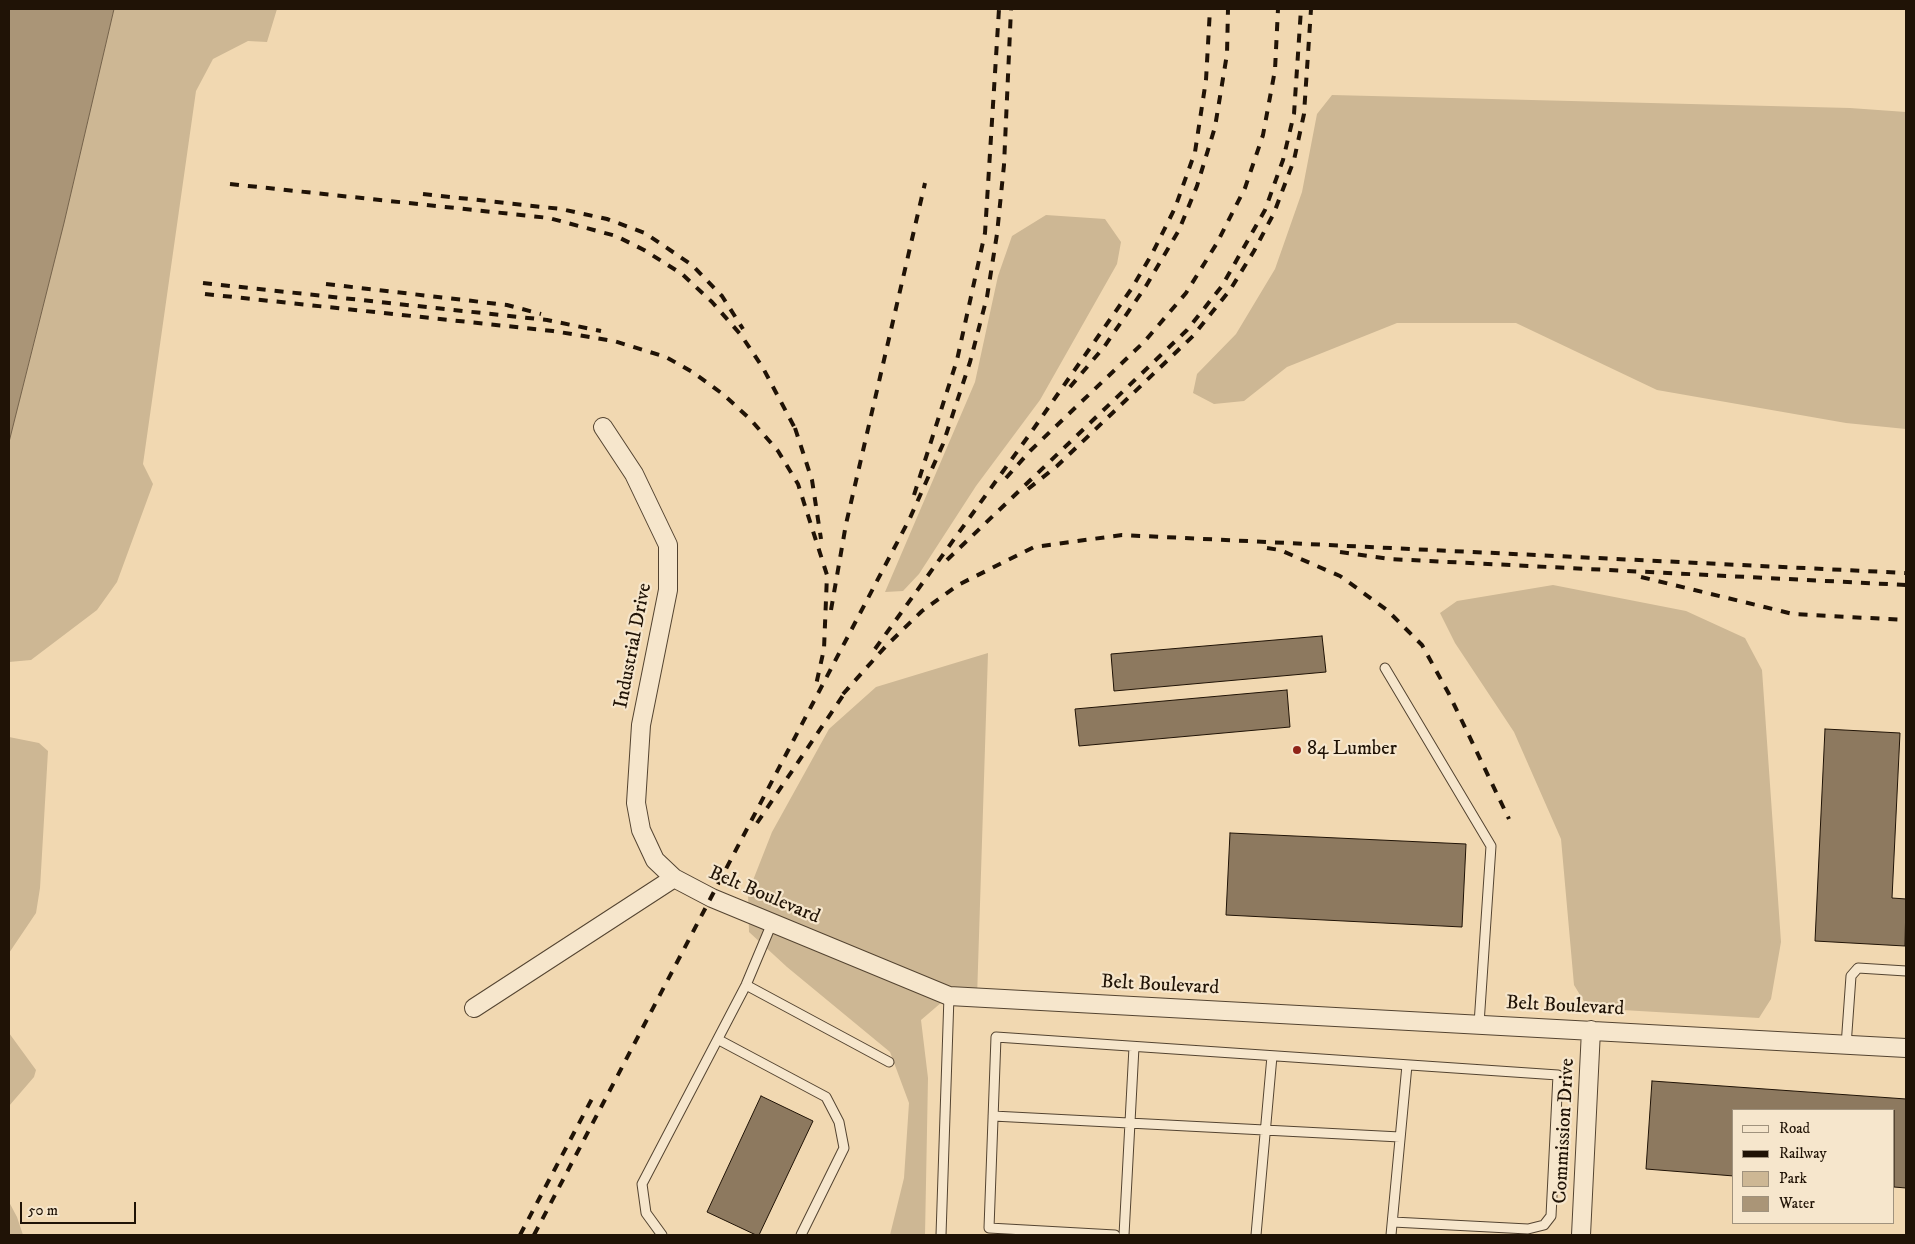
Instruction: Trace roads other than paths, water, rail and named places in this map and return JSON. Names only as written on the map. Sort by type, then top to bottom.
[{"type":"street","name":"Industrial Drive","points":[[603,427],[634,474],[668,545],[668,590],[641,725],[636,803],[641,830],[655,860],[674,878]]},
{"type":"street","name":"Belt Boulevard","points":[[674,878],[712,898],[949,996],[1906,1048]]},
{"type":"street","points":[[474,1008],[674,878]]},
{"type":"street","name":"Commission Drive","points":[[1581,1235],[1591,1030]]},
{"type":"lane","points":[[1385,668],[1491,846],[1479,1024]]},
{"type":"lane","points":[[662,1235],[646,1213],[642,1184],[719,1040],[746,985],[772,923]]},
{"type":"lane","points":[[1846,1046],[1851,976],[1858,968],[1906,971]]},
{"type":"lane","points":[[746,985],[889,1062]]},
{"type":"lane","points":[[941,1235],[949,996]]},
{"type":"lane","points":[[989,1228],[996,1037],[1558,1075],[1551,1216],[1544,1225],[1528,1229],[1393,1222]]},
{"type":"lane","points":[[719,1040],[826,1097],[839,1122],[844,1148],[801,1235]]},
{"type":"lane","points":[[1124,1235],[1134,1046]]},
{"type":"lane","points":[[1256,1235],[1272,1056]]},
{"type":"lane","points":[[1391,1235],[1407,1065]]},
{"type":"lane","points":[[993,1116],[1400,1137]]},
{"type":"lane","points":[[989,1228],[1000,1235]]},
{"type":"lane","points":[[989,1228],[1115,1235]]},
{"type":"water","points":[[9,9],[114,9],[64,223],[9,442]]},
{"type":"railway","points":[[914,495],[957,360],[985,233],[999,9]]},
{"type":"railway","points":[[534,1235],[910,518],[943,444],[970,362],[987,297],[997,234],[1004,165],[1011,9]]},
{"type":"railway","points":[[875,649],[1032,431],[1132,288],[1152,254],[1175,208],[1195,152],[1206,80],[1210,9]]},
{"type":"railway","points":[[1070,387],[1104,347],[1146,286],[1179,230],[1197,186],[1215,127],[1227,54],[1228,9]]},
{"type":"railway","points":[[1006,478],[1030,451],[1145,341],[1186,293],[1217,243],[1245,188],[1263,135],[1275,70],[1278,9]]},
{"type":"railway","points":[[947,560],[1187,330],[1222,286],[1265,210],[1283,160],[1294,114],[1301,9]]},
{"type":"railway","points":[[1028,489],[1057,466],[1193,336],[1230,290],[1254,251],[1274,213],[1294,160],[1304,114],[1311,9]]},
{"type":"railway","points":[[831,610],[846,524],[925,183]]},
{"type":"railway","points":[[230,184],[549,218],[616,236],[644,250],[682,274],[712,302],[741,335],[763,368],[798,434]]},
{"type":"railway","points":[[423,194],[561,209],[607,219],[645,233],[692,265],[722,296],[743,329]]},
{"type":"railway","points":[[203,283],[547,320],[601,331]]},
{"type":"railway","points":[[326,284],[507,305],[541,314]]},
{"type":"railway","points":[[205,294],[553,331],[614,341],[666,357],[694,373],[724,395],[751,420],[778,451],[798,484],[827,575],[824,649],[816,685]]},
{"type":"railway","points":[[795,428],[812,480],[821,539]]},
{"type":"railway","points":[[843,694],[886,646],[922,611],[958,585],[1034,547],[1122,535],[1906,573]]},
{"type":"railway","points":[[1267,548],[1280,550],[1340,576],[1387,610],[1422,645],[1449,694],[1509,819]]},
{"type":"railway","points":[[1340,552],[1390,559],[1906,585]]},
{"type":"railway","points":[[1641,577],[1793,614],[1906,620]]},
{"type":"railway","points":[[757,823],[848,688]]},
{"type":"railway","points":[[520,1235],[595,1093]]},
{"type":"place","name":"84 Lumber","points":[[1297,750]]}]
